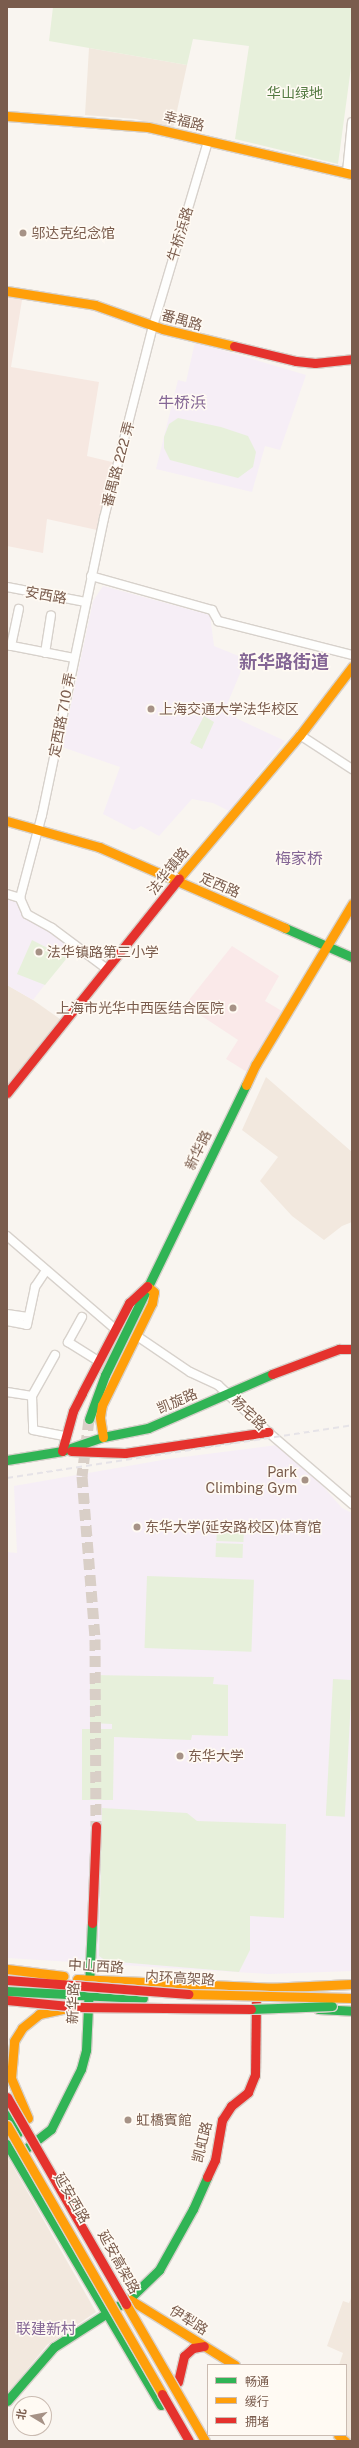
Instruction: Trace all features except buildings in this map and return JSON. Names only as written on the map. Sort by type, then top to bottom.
[{"type":"main road","name":"幸福路","points":[[7,116],[143,126],[349,173]]},
{"type":"main road","name":"番禺路","points":[[7,291],[95,305],[153,326],[296,361],[315,364],[352,359]]},
{"type":"main road","name":"法华镇路","points":[[7,1093],[177,881],[300,735],[352,667]]},
{"type":"main road","name":"定西路","points":[[7,821],[38,828],[99,847],[352,957]]},
{"type":"main road","name":"新华路","points":[[89,1419],[105,1375],[129,1330],[147,1286],[175,1235],[256,1064],[352,904]]},
{"type":"main road","points":[[103,1437],[100,1417],[102,1405],[137,1336],[154,1296],[154,1292],[147,1286],[132,1298],[114,1329],[73,1411],[62,1451],[125,1453],[268,1432]]},
{"type":"main road","name":"凯旋路","points":[[7,1460],[62,1451],[103,1437],[148,1428],[308,1359],[339,1349],[352,1349]]},
{"type":"main road","name":"新华路","points":[[14,2156],[51,2129],[60,2115],[81,2069],[86,2050],[87,1995],[96,1826]]},
{"type":"main road","points":[[7,1964],[58,1968],[88,1980]]},
{"type":"main road","points":[[7,1969],[105,1979],[163,1992]]},
{"type":"main road","name":"中山西路","points":[[7,1974],[88,1980],[352,1990]]},
{"type":"main road","name":"内环高架路","points":[[7,1980],[163,1992],[352,1998]]},
{"type":"main road","points":[[268,1988],[352,1984]]},
{"type":"main road","name":"中山西路","points":[[7,1992],[256,2003],[352,2002]]},
{"type":"main road","name":"内环高架路","points":[[7,1992],[178,2001],[352,2006]]},
{"type":"main road","points":[[7,2000],[79,2006],[240,2010],[352,2006]]},
{"type":"main road","points":[[256,2003],[352,2011]]},
{"type":"main road","name":"凯虹路","points":[[7,2401],[54,2347],[129,2299],[159,2270],[193,2209],[215,2160],[222,2120],[231,2106],[248,2092],[255,2075],[256,2003]]},
{"type":"main road","points":[[28,2118],[11,2078],[14,2041],[22,2028],[39,2014],[79,2006]]},
{"type":"main road","points":[[7,2083],[28,2118],[101,2257]]},
{"type":"main road","points":[[7,2086],[178,2382],[209,2441]]},
{"type":"main road","name":"延安高架路","points":[[7,2097],[101,2257],[205,2441]]},
{"type":"main road","name":"延安西路","points":[[7,2115],[195,2441]]},
{"type":"main road","name":"延安西路","points":[[7,2121],[25,2148]]},
{"type":"main road","name":"延安高架路","points":[[7,2125],[188,2441]]},
{"type":"main road","name":"延安西路","points":[[7,2144],[182,2441]]},
{"type":"main road","name":"伊犁路","points":[[129,2299],[233,2364]]},
{"type":"main road","name":"延安西路","points":[[116,2306],[188,2441]]},
{"type":"main road","points":[[178,2382],[184,2356],[194,2348],[204,2346]]},
{"type":"street","points":[[349,173],[352,122]]},
{"type":"street","name":"牛桥浜路","points":[[153,326],[208,141]]},
{"type":"street","name":"番禺路 222 弄","points":[[86,602],[91,576],[153,326]]},
{"type":"street","points":[[91,576],[212,610],[218,621],[352,655]]},
{"type":"street","name":"安西路","points":[[7,587],[86,602]]},
{"type":"street","name":"定西路 710 弄","points":[[20,898],[38,828],[86,602]]},
{"type":"street","points":[[20,609],[9,646],[74,658]]},
{"type":"street","points":[[46,653],[51,615]]},
{"type":"street","points":[[300,735],[352,769]]},
{"type":"street","points":[[7,894],[20,898],[23,908],[28,914],[52,928],[107,969]]},
{"type":"street","points":[[7,1236],[45,1272],[114,1329]]},
{"type":"street","points":[[7,1321],[27,1325],[35,1287],[45,1272]]},
{"type":"street","points":[[7,1314],[28,1317]]},
{"type":"street","points":[[82,1317],[68,1342],[98,1361]]},
{"type":"street","name":"杨宅路","points":[[137,1336],[190,1372],[218,1385],[268,1432],[352,1504]]},
{"type":"street","points":[[56,1355],[32,1396],[33,1430],[65,1436]]},
{"type":"street","points":[[7,1392],[32,1396]]},
{"type":"shaded area","points":[[89,48],[187,65],[173,129],[136,119],[85,115]]},
{"type":"shaded area","points":[[7,292],[23,294],[11,367],[99,382],[87,456],[116,463],[97,530],[47,519],[43,553],[7,546]]},
{"type":"shaded area","points":[[195,342],[306,375],[280,450],[265,446],[252,492],[156,469],[178,380],[186,382]]},
{"type":"shaded area","name":"上海交通大学法华校区","points":[[103,586],[210,615],[214,646],[246,659],[226,707],[238,712],[236,718],[285,741],[229,811],[213,803],[192,799],[159,836],[141,826],[134,830],[103,814],[120,767],[62,747],[93,601]]},
{"type":"shaded area","name":"法华镇路第三小学","points":[[7,899],[17,900],[20,910],[28,919],[74,947],[33,1000],[7,985]]},
{"type":"shaded area","name":"上海市光华中西医结合医院","points":[[232,946],[279,976],[265,1001],[282,1011],[247,1072],[226,1059],[238,1040],[185,1005]]},
{"type":"shaded area","points":[[7,985],[33,1000],[60,1019],[7,1085]]},
{"type":"shaded area","points":[[266,1077],[352,1152],[352,1222],[342,1226],[324,1240],[292,1216],[260,1181],[278,1157],[242,1130]]},
{"type":"shaded area","name":"东华大学","points":[[277,1445],[314,1476],[342,1508],[352,1513],[352,1971],[269,1974],[7,1958],[7,1552],[17,1553],[14,1486],[168,1459]]},
{"type":"shaded area","name":"联建新村","points":[[7,2156],[96,2312],[47,2345],[7,2394]]},
{"type":"shaded area","points":[[352,2296],[352,2441],[350,2441],[347,2436],[347,2364],[339,2364],[343,2353],[327,2346],[343,2301],[349,2303]]},
{"type":"green space","name":"华山绿地","points":[[53,7],[352,7],[352,60],[338,164],[235,139],[249,46],[193,39],[187,65],[49,41]]},
{"type":"green space","points":[[178,418],[221,427],[248,436],[256,452],[253,467],[238,478],[170,460],[164,448],[164,437],[169,424]]},
{"type":"green space","points":[[204,716],[214,722],[202,749],[190,743]]},
{"type":"green space","points":[[32,940],[67,958],[45,985],[17,974]]},
{"type":"green space","points":[[217,1526],[244,1527],[243,1542],[216,1541]]},
{"type":"green space","points":[[216,1543],[243,1544],[242,1558],[216,1557]]},
{"type":"green space","points":[[147,1576],[254,1580],[251,1652],[144,1648]]},
{"type":"green space","points":[[90,1675],[214,1677],[213,1684],[228,1685],[228,1736],[192,1735],[191,1740],[114,1737],[113,1800],[82,1800],[82,1729],[112,1729],[112,1724],[90,1723]]},
{"type":"green space","points":[[333,1679],[352,1680],[345,1817],[326,1816]]},
{"type":"green space","points":[[102,1808],[187,1813],[197,1821],[286,1824],[284,1918],[250,1916],[250,1950],[239,1972],[106,1961],[99,1956]]},
{"type":"tunnel","points":[[89,1419],[82,1476],[95,1639],[96,1826]]},
{"type":"railway","points":[[7,1478],[352,1425]]},
{"type":"traffic: fast","points":[[285,928],[352,957]]},
{"type":"traffic: fast","points":[[89,1419],[105,1375],[246,1085]]},
{"type":"traffic: fast","points":[[7,1460],[62,1451],[103,1437],[148,1428],[272,1374]]},
{"type":"traffic: fast","points":[[28,2147],[51,2129],[81,2069],[86,2050],[92,1923]]},
{"type":"traffic: fast","points":[[7,1991],[67,1994]]},
{"type":"traffic: fast","points":[[57,1994],[143,1998]]},
{"type":"traffic: fast","points":[[251,2009],[332,2006]]},
{"type":"traffic: fast","points":[[318,2009],[352,2011]]},
{"type":"traffic: fast","points":[[7,2115],[18,2133]]},
{"type":"traffic: fast","points":[[7,2144],[161,2405]]},
{"type":"traffic: fast","points":[[7,2401],[54,2347],[129,2299],[159,2270],[193,2209],[207,2177]]},
{"type":"traffic: slow","points":[[7,116],[148,127],[352,174]]},
{"type":"traffic: slow","points":[[7,291],[95,305],[163,329],[234,346]]},
{"type":"traffic: slow","points":[[179,878],[300,735],[352,667]]},
{"type":"traffic: slow","points":[[7,821],[99,847],[285,928]]},
{"type":"traffic: slow","points":[[246,1085],[256,1064],[352,904]]},
{"type":"traffic: slow","points":[[103,1437],[100,1417],[102,1405],[152,1303],[154,1292],[147,1286]]},
{"type":"traffic: slow","points":[[7,1969],[64,1976]]},
{"type":"traffic: slow","points":[[77,1979],[277,1988]]},
{"type":"traffic: slow","points":[[267,1988],[352,1984]]},
{"type":"traffic: slow","points":[[188,1994],[352,1998]]},
{"type":"traffic: slow","points":[[28,2118],[11,2078],[14,2041],[22,2028],[39,2014],[68,2008]]},
{"type":"traffic: slow","points":[[7,2125],[162,2394]]},
{"type":"traffic: slow","points":[[129,2299],[233,2364]]},
{"type":"traffic: slow","points":[[126,2304],[205,2441]]},
{"type":"traffic: slow","points":[[339,2436],[345,2441]]},
{"type":"traffic: jam","points":[[234,346],[296,361],[315,363],[352,359]]},
{"type":"traffic: jam","points":[[7,1093],[179,878]]},
{"type":"traffic: jam","points":[[62,1451],[73,1411],[82,1393],[129,1303],[147,1286]]},
{"type":"traffic: jam","points":[[272,1374],[339,1349],[352,1349]]},
{"type":"traffic: jam","points":[[71,1451],[125,1453],[268,1432]]},
{"type":"traffic: jam","points":[[92,1923],[96,1826]]},
{"type":"traffic: jam","points":[[7,1980],[188,1994]]},
{"type":"traffic: jam","points":[[7,2000],[79,2007],[251,2009]]},
{"type":"traffic: jam","points":[[207,2177],[215,2160],[222,2120],[231,2106],[248,2092],[255,2075],[256,2003]]},
{"type":"traffic: jam","points":[[7,2097],[126,2304]]},
{"type":"traffic: jam","points":[[178,2382],[184,2356],[193,2348],[204,2346]]},
{"type":"traffic: jam","points":[[162,2394],[189,2441]]},
{"type":"place","name":"邬达克纪念馆","points":[[23,233]]},
{"type":"place","name":"上海交通大学法华校区","points":[[151,709]]},
{"type":"place","name":"法华镇路第三小学","points":[[39,952]]},
{"type":"place","name":"上海市光华中西医结合医院","points":[[233,1008]]},
{"type":"place","name":"Park Climbing Gym","points":[[305,1480]]},
{"type":"place","name":"东华大学(延安路校区)体育馆","points":[[137,1527]]},
{"type":"place","name":"东华大学","points":[[180,1756]]},
{"type":"place","name":"虹橋賓館","points":[[128,2120]]},
{"type":"district","name":"牛桥浜","points":[[182,403]]},
{"type":"district","name":"新华路街道","points":[[284,662]]},
{"type":"district","name":"梅家桥","points":[[299,859]]},
{"type":"district","name":"联建新村","points":[[46,2329]]}]
